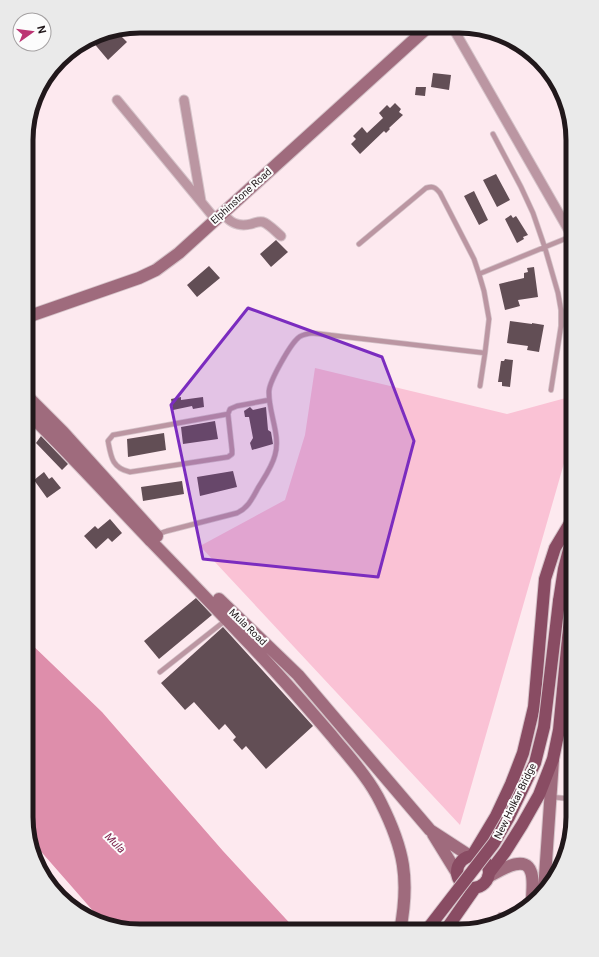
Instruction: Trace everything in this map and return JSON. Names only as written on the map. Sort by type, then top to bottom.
[{"type":"main road","name":"Elphinstone Road","points":[[33,315],[139,278],[156,270],[179,254],[421,33]]},
{"type":"main road","name":"Mula Road","points":[[33,405],[44,421],[152,537],[277,667],[298,675],[430,830],[471,856]]},
{"type":"main road","name":"Mula Road","points":[[33,415],[44,421]]},
{"type":"main road","points":[[457,873],[459,864],[462,860],[471,856],[496,816],[523,753],[534,707],[545,579],[554,548],[566,529]]},
{"type":"main road","name":"New Holkar Bridge","points":[[431,924],[494,843],[509,817],[535,763],[544,727],[559,601],[566,561]]},
{"type":"main road","points":[[277,667],[365,777],[380,801],[391,824],[400,851],[405,879],[404,911],[401,924]]},
{"type":"main road","points":[[545,882],[553,759],[559,730],[566,671]]},
{"type":"main road","points":[[430,830],[457,873],[462,885],[475,888],[483,885],[522,825],[539,794],[553,759]]},
{"type":"main road","points":[[471,856],[481,858],[484,861],[489,869],[489,875]]},
{"type":"main road","points":[[489,875],[511,865],[520,863],[528,867],[531,871],[532,896]]},
{"type":"main road","points":[[450,924],[475,888]]},
{"type":"street","points":[[456,33],[566,226]]},
{"type":"street","points":[[117,100],[201,203],[219,217],[230,222],[249,225],[257,222],[264,223],[281,236]]},
{"type":"street","points":[[184,100],[201,203]]},
{"type":"lane","points":[[493,134],[533,213],[558,293],[561,310],[560,332],[551,390]]},
{"type":"lane","points":[[358,244],[426,188],[436,188],[474,259],[484,291],[489,318],[480,386]]},
{"type":"lane","points":[[479,274],[566,239]]},
{"type":"lane","points":[[152,537],[168,531],[237,513],[244,510],[251,502],[275,456],[276,444],[269,400],[269,389],[280,363],[298,337],[305,334],[320,334],[484,354]]},
{"type":"lane","points":[[228,414],[113,435],[108,441],[111,458],[122,470],[130,472],[228,456],[232,454],[228,414],[230,409],[237,406],[269,400]]},
{"type":"lane","points":[[160,672],[230,617]]},
{"type":"lane","points":[[551,797],[566,798]]},
{"type":"highlighted area","points":[[248,308],[382,357],[414,441],[378,577],[203,559],[171,405]]},
{"type":"shaded area","points":[[315,368],[507,414],[566,398],[566,456],[460,825],[200,546],[285,500],[305,435]]},
{"type":"water","name":"Mula","points":[[33,646],[102,712],[223,851],[291,924],[140,924],[126,923],[96,915],[38,848],[35,838],[33,817]]},
{"type":"building","points":[[120,35],[127,42],[108,60],[94,43]]},
{"type":"building","points":[[433,73],[451,75],[449,90],[431,87]]},
{"type":"building","points":[[416,87],[426,87],[425,96],[415,95]]},
{"type":"building","points":[[395,103],[401,109],[399,112],[403,115],[389,128],[390,129],[386,133],[384,131],[360,154],[351,144],[356,139],[353,136],[362,127],[367,133],[383,118],[379,113],[387,105],[390,108]]},
{"type":"building","points":[[496,174],[510,200],[497,207],[483,180]]},
{"type":"building","points":[[474,191],[488,220],[479,225],[464,196]]},
{"type":"building","points":[[511,215],[513,218],[516,216],[528,235],[523,237],[524,239],[517,243],[505,219]]},
{"type":"building","points":[[276,240],[288,252],[271,267],[260,254]]},
{"type":"building","points":[[209,266],[220,278],[197,297],[187,285]]},
{"type":"building","points":[[534,267],[538,297],[518,300],[520,306],[505,310],[499,284],[524,278],[524,273],[528,272],[527,268]]},
{"type":"building","points":[[510,321],[544,325],[539,352],[527,350],[528,346],[507,343]]},
{"type":"building","points":[[505,359],[513,360],[510,387],[502,386],[502,382],[498,382],[501,361],[504,361]]},
{"type":"building","points":[[181,397],[181,400],[203,397],[204,407],[193,409],[192,406],[173,410],[171,399]]},
{"type":"building","points":[[250,407],[253,410],[266,407],[268,430],[271,432],[273,444],[252,450],[250,443],[253,438],[249,417],[245,417],[244,411]]},
{"type":"building","points":[[215,421],[218,439],[183,444],[181,427]]},
{"type":"building","points":[[164,433],[166,450],[128,457],[127,439]]},
{"type":"building","points":[[41,436],[68,464],[62,470],[36,443]]},
{"type":"building","points":[[233,471],[237,487],[200,496],[197,477]]},
{"type":"building","points":[[44,472],[49,479],[52,477],[61,488],[47,498],[34,480]]},
{"type":"building","points":[[182,481],[184,494],[143,501],[141,487]]},
{"type":"building","points":[[110,519],[122,533],[112,542],[108,538],[96,549],[84,536],[95,526],[98,529]]},
{"type":"building","points":[[196,598],[212,615],[159,659],[144,641]]},
{"type":"building","points":[[223,627],[313,726],[266,769],[246,746],[242,750],[233,740],[236,737],[225,724],[219,730],[194,702],[185,710],[161,683]]}]
